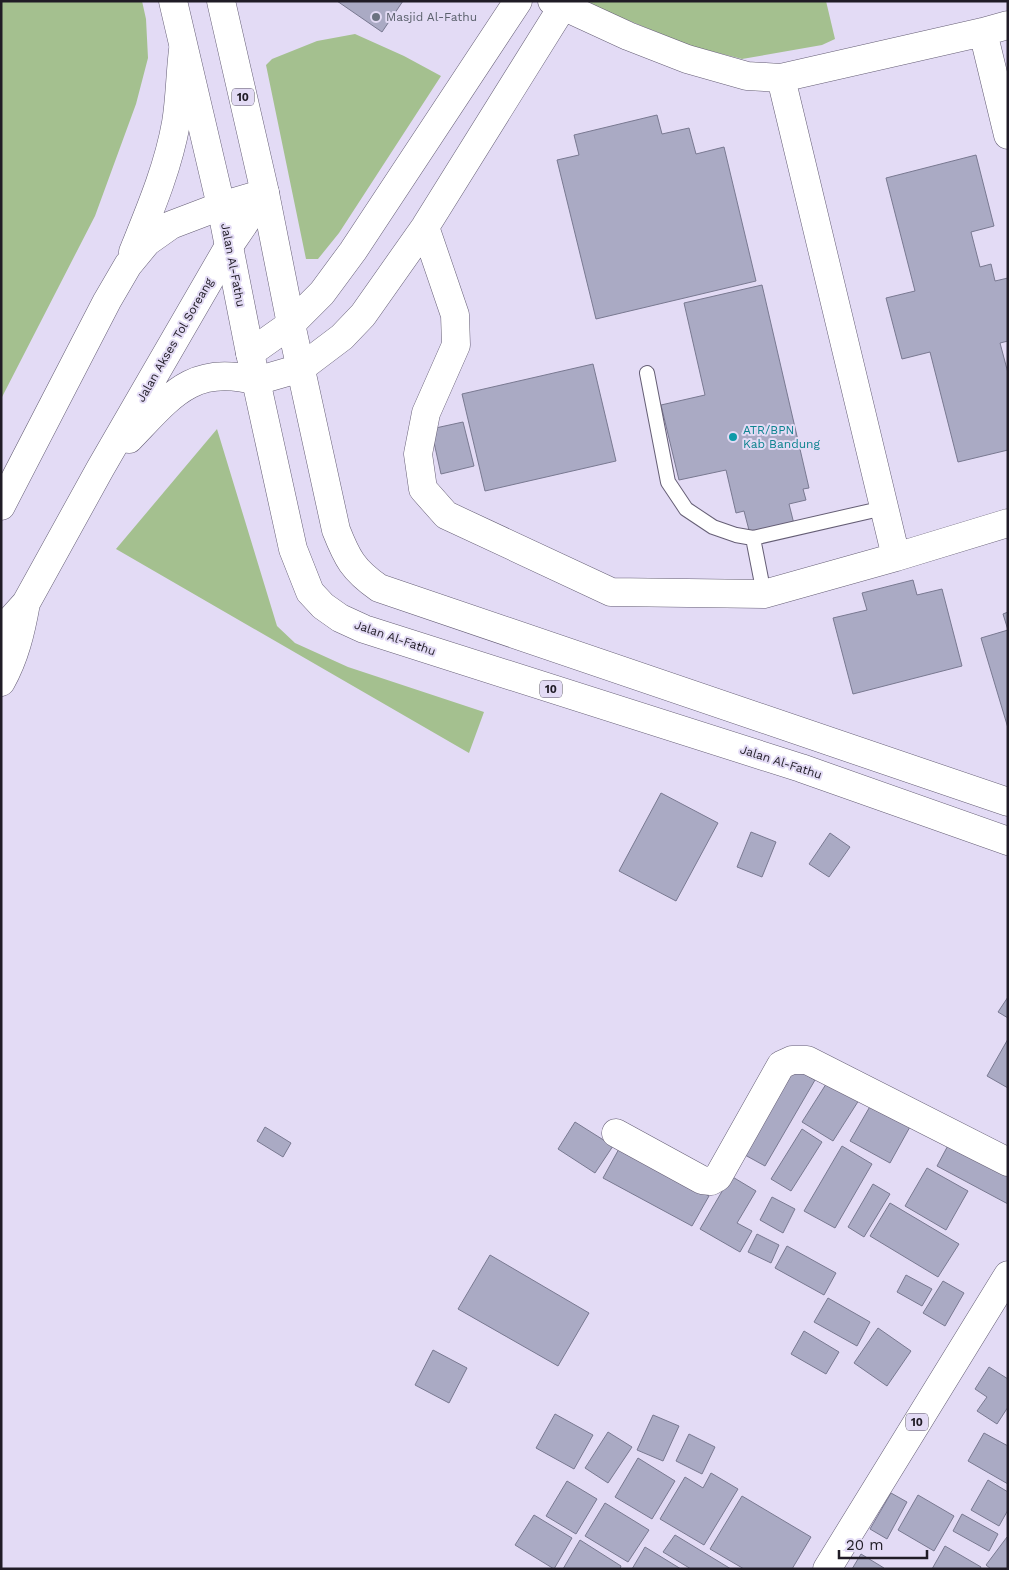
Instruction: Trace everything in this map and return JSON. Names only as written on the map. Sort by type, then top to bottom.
[{"type":"main road","name":"Jalan Al-Fathu","points":[[173,1],[221,206],[250,353],[294,548],[310,592],[323,606],[340,618],[364,629],[801,768],[1008,840]]},
{"type":"main road","name":"10","points":[[221,1],[265,193],[291,324],[336,530],[344,551],[360,574],[379,588],[1008,802]]},
{"type":"main road","points":[[250,353],[291,324],[322,293],[353,251],[518,1]]},
{"type":"main road","points":[[100,469],[167,400],[189,384],[215,375],[239,376],[256,381],[301,368],[342,336],[363,315],[426,227],[560,3],[687,59],[746,76],[781,78],[996,28],[1008,135]]},
{"type":"main road","points":[[1,506],[107,301],[128,265],[158,190],[176,123],[183,44]]},
{"type":"main road","points":[[781,78],[896,557]]},
{"type":"main road","points":[[128,265],[147,242],[171,225],[221,206],[265,193]]},
{"type":"main road","name":"Jalan Akses Tol Soreang","points":[[1,631],[26,603],[100,469],[229,246],[265,193]]},
{"type":"main road","points":[[426,227],[455,315],[456,345],[426,413],[418,454],[423,489],[446,515],[611,592],[764,594],[1008,523]]},
{"type":"main road","name":"Jalan Akses Tol Soreang","points":[[1,682],[10,667],[20,636],[26,603]]},
{"type":"main road","points":[[801,768],[814,735]]},
{"type":"main road","points":[[616,1133],[702,1180],[711,1180],[718,1177],[781,1065],[792,1060],[807,1060],[1008,1162]]},
{"type":"main road","name":"10","points":[[827,1569],[1008,1275]]},
{"type":"lane","points":[[647,374],[668,482],[686,510],[713,527],[736,535],[753,538],[884,508]]},
{"type":"lane","points":[[753,538],[764,594]]},
{"type":"green space","points":[[1,1],[142,1],[146,19],[148,58],[136,104],[95,216],[1,399]]},
{"type":"green space","points":[[584,1],[826,1],[835,39],[822,45],[742,59],[691,46]]},
{"type":"green space","points":[[355,34],[404,56],[441,76],[339,233],[318,259],[306,259],[266,65],[272,59],[317,41]]},
{"type":"green space","points":[[217,429],[277,626],[295,643],[348,667],[484,712],[469,753],[116,549]]},
{"type":"building","name":"Masjid Al-Fathu","points":[[337,1],[403,1],[382,32]]},
{"type":"building","points":[[657,115],[662,134],[689,128],[696,154],[724,147],[756,281],[596,319],[557,160],[579,155],[574,135]]},
{"type":"building","points":[[976,155],[994,226],[971,232],[980,267],[991,264],[995,281],[1008,278],[1008,341],[1000,343],[1008,373],[1008,450],[958,462],[930,352],[902,359],[886,298],[915,291],[886,178]]},
{"type":"building","name":"ATR/BPN Kab Bandung","points":[[762,285],[809,488],[803,489],[806,500],[789,504],[794,524],[750,534],[744,511],[736,513],[726,470],[679,480],[661,405],[705,395],[684,303]]},
{"type":"building","points":[[593,364],[616,461],[485,491],[462,394]]},
{"type":"building","points":[[463,422],[474,466],[441,474],[431,429]]},
{"type":"building","points":[[913,580],[917,595],[942,589],[962,666],[853,694],[833,618],[867,610],[862,593]]},
{"type":"building","points":[[1008,612],[1008,630],[1003,614]]},
{"type":"building","points":[[1008,630],[1008,728],[981,638]]},
{"type":"building","points":[[661,793],[718,823],[676,901],[619,871]]},
{"type":"building","points":[[751,832],[776,842],[762,877],[737,867]]},
{"type":"building","points":[[830,833],[850,847],[829,877],[809,864]]},
{"type":"building","points":[[1008,997],[1008,1018],[998,1012]]},
{"type":"building","points":[[1008,1039],[1008,1088],[987,1076]]},
{"type":"building","points":[[794,1068],[815,1080],[765,1166],[745,1155]]},
{"type":"building","points":[[828,1081],[859,1100],[833,1141],[802,1122]]},
{"type":"building","points":[[872,1103],[911,1125],[890,1163],[850,1141]]},
{"type":"building","points":[[575,1122],[613,1146],[595,1173],[558,1149]]},
{"type":"building","points":[[265,1127],[291,1143],[283,1157],[257,1141]]},
{"type":"building","points":[[802,1129],[822,1142],[791,1191],[771,1179]]},
{"type":"building","points":[[952,1138],[1008,1167],[1008,1204],[937,1166]]},
{"type":"building","points":[[842,1146],[872,1164],[835,1228],[804,1211]]},
{"type":"building","points":[[620,1147],[709,1196],[692,1226],[603,1178]]},
{"type":"building","points":[[927,1168],[968,1191],[946,1230],[905,1206]]},
{"type":"building","points":[[731,1176],[756,1191],[737,1223],[752,1231],[740,1252],[700,1229]]},
{"type":"building","points":[[873,1184],[890,1194],[864,1237],[848,1227]]},
{"type":"building","points":[[772,1197],[795,1209],[783,1233],[760,1220]]},
{"type":"building","points":[[890,1203],[959,1244],[938,1277],[870,1236]]},
{"type":"building","points":[[757,1234],[779,1245],[771,1263],[748,1252]]},
{"type":"building","points":[[787,1246],[836,1273],[824,1295],[775,1268]]},
{"type":"building","points":[[490,1255],[589,1313],[558,1366],[458,1309]]},
{"type":"building","points":[[906,1275],[932,1289],[922,1306],[897,1292]]},
{"type":"building","points":[[943,1281],[964,1293],[945,1326],[923,1313]]},
{"type":"building","points":[[828,1298],[870,1322],[857,1346],[814,1322]]},
{"type":"building","points":[[878,1328],[911,1351],[887,1386],[854,1363]]},
{"type":"building","points":[[804,1331],[839,1352],[826,1374],[791,1354]]},
{"type":"building","points":[[433,1350],[467,1368],[449,1403],[415,1385]]},
{"type":"building","points":[[989,1367],[1008,1379],[1008,1407],[997,1424],[977,1411],[987,1397],[975,1389]]},
{"type":"building","points":[[555,1414],[593,1435],[574,1469],[536,1448]]},
{"type":"building","points":[[653,1415],[679,1426],[663,1461],[637,1450]]},
{"type":"building","points":[[608,1432],[632,1447],[608,1483],[585,1468]]},
{"type":"building","points":[[984,1433],[1008,1446],[1008,1484],[968,1461]]},
{"type":"building","points":[[689,1434],[715,1447],[702,1474],[676,1461]]},
{"type":"building","points":[[638,1458],[675,1481],[652,1519],[615,1497]]},
{"type":"building","points":[[711,1473],[738,1489],[704,1545],[660,1519],[685,1477],[703,1488]]},
{"type":"building","points":[[988,1480],[1008,1492],[1008,1510],[999,1526],[971,1510]]},
{"type":"building","points":[[567,1481],[597,1499],[576,1534],[546,1516]]},
{"type":"building","points":[[891,1493],[907,1502],[887,1539],[870,1529]]},
{"type":"building","points":[[918,1495],[954,1516],[934,1551],[898,1530]]},
{"type":"building","points":[[742,1496],[811,1537],[792,1569],[744,1569],[710,1549]]},
{"type":"building","points":[[605,1503],[649,1530],[628,1562],[585,1536]]},
{"type":"building","points":[[962,1514],[998,1534],[989,1551],[953,1531]]},
{"type":"building","points":[[534,1515],[572,1538],[554,1569],[515,1545]]},
{"type":"building","points":[[675,1535],[731,1569],[691,1569],[663,1552]]},
{"type":"building","points":[[1007,1537],[1008,1569],[991,1569],[986,1565]]},
{"type":"building","points":[[580,1540],[621,1566],[620,1569],[563,1569]]},
{"type":"building","points":[[945,1546],[981,1567],[980,1569],[932,1569]]},
{"type":"building","points":[[645,1547],[681,1569],[632,1569]]},
{"type":"building","points":[[861,1554],[884,1568],[852,1569]]},
{"type":"place","name":"Masjid Al-Fathu","points":[[376,17]]},
{"type":"place","name":"ATR/BPN Kab Bandung","points":[[733,437]]}]
